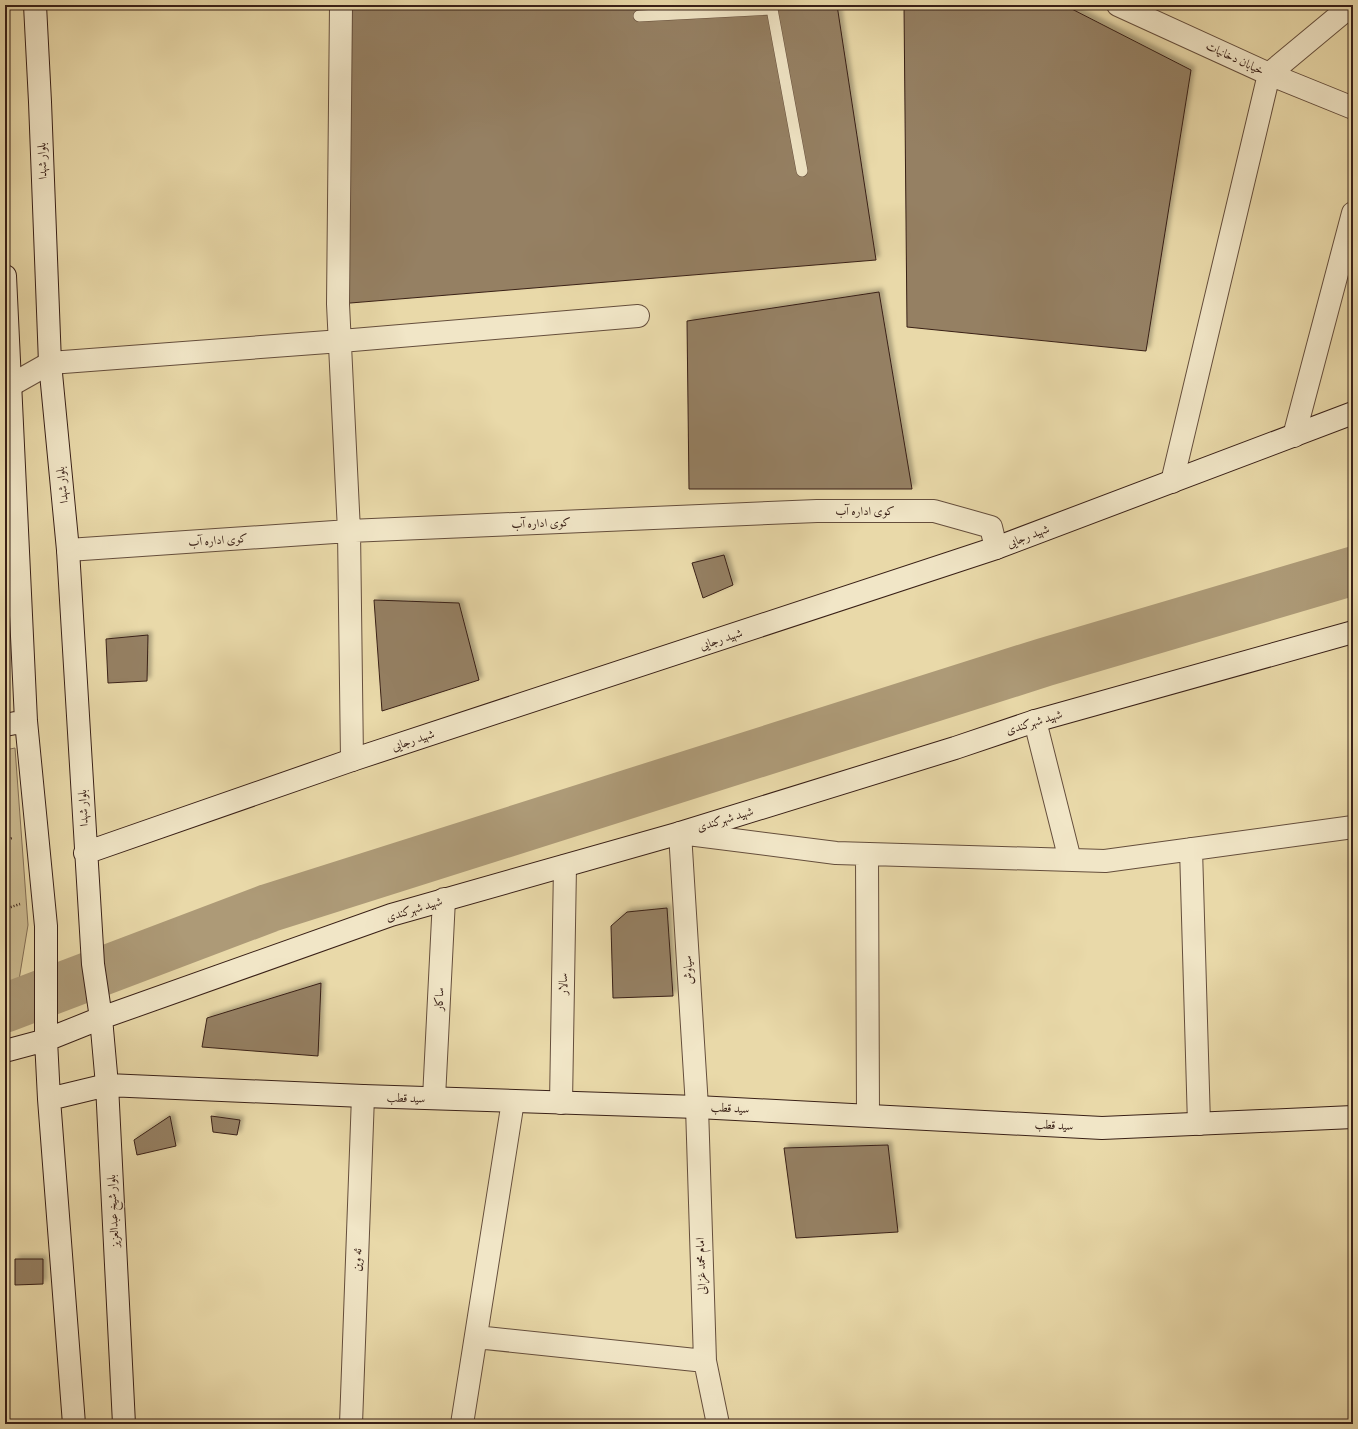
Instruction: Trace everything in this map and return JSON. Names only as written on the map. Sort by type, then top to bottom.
[{"type":"street","name":"بلوار شهدا","points":[[35,5],[50,363],[68,550],[93,964],[100,1008]]},
{"type":"street","points":[[341,5],[338,304],[349,531],[352,760]]},
{"type":"street","name":"خیابان دخانیات","points":[[1118,5],[1269,74],[1353,108]]},
{"type":"street","points":[[1172,482],[1269,74],[1352,5]]},
{"type":"street","points":[[1294,436],[1353,213]]},
{"type":"street","points":[[5,276],[8,386],[26,721],[46,926],[48,1009],[46,1040],[49,1099],[74,1424]]},
{"type":"street","points":[[8,386],[50,363],[341,342],[638,316]]},
{"type":"street","name":"شهید رجایی","points":[[86,853],[352,760],[996,548],[1353,413]]},
{"type":"street","name":"کوی اداره آب","points":[[68,550],[349,531],[817,511],[934,511],[991,527],[996,548]]},
{"type":"street","name":"شهید شهرکندی","points":[[5,1051],[46,1040],[100,1008],[391,915],[680,833],[955,748],[1035,721],[1353,632]]},
{"type":"street","points":[[5,725],[26,721]]},
{"type":"street","points":[[1035,721],[1070,860]]},
{"type":"street","points":[[680,833],[836,853],[1105,861],[1353,828]]},
{"type":"street","name":"سیاوش","points":[[680,833],[697,1107]]},
{"type":"street","points":[[1192,849],[1199,1124]]},
{"type":"street","points":[[867,854],[868,1115]]},
{"type":"street","name":"سالار","points":[[561,1103],[565,866]]},
{"type":"street","name":"ساکار","points":[[434,1098],[444,899]]},
{"type":"street","name":"بلوار شیخ عبدالعزیز","points":[[100,1008],[107,1085],[124,1424]]},
{"type":"street","name":"سید قطب","points":[[49,1099],[107,1085],[363,1096],[697,1107],[1102,1128],[1353,1117]]},
{"type":"street","name":"ئه وین","points":[[351,1424],[363,1096]]},
{"type":"street","points":[[462,1424],[513,1101]]},
{"type":"street","name":"امام محمد غزالی","points":[[697,1107],[705,1361],[718,1424]]},
{"type":"street","points":[[476,1337],[705,1361]]},
{"type":"lane","points":[[639,16],[773,7],[802,171]]},
{"type":"shaded area","points":[[15,748],[28,925],[18,986],[5,989],[5,750]]},
{"type":"building","points":[[352,5],[837,5],[876,260],[338,304]]},
{"type":"building","points":[[904,5],[1064,5],[1191,70],[1146,351],[907,327]]},
{"type":"building","points":[[879,292],[912,489],[689,489],[687,321]]},
{"type":"building","points":[[724,555],[733,585],[703,598],[692,563]]},
{"type":"building","points":[[374,600],[459,603],[479,680],[382,711]]},
{"type":"building","points":[[148,635],[147,681],[108,683],[106,639]]},
{"type":"building","points":[[667,908],[673,996],[613,998],[611,926],[627,912]]},
{"type":"building","points":[[321,983],[318,1056],[202,1047],[207,1018]]},
{"type":"building","points":[[170,1116],[176,1146],[137,1155],[134,1140]]},
{"type":"building","points":[[211,1116],[240,1120],[237,1135],[213,1132]]},
{"type":"building","points":[[888,1145],[898,1232],[796,1238],[784,1148]]},
{"type":"building","points":[[15,1259],[43,1259],[43,1284],[15,1285]]},
{"type":"waterway","points":[[5,1008],[269,908],[1045,662],[1353,571]]}]
